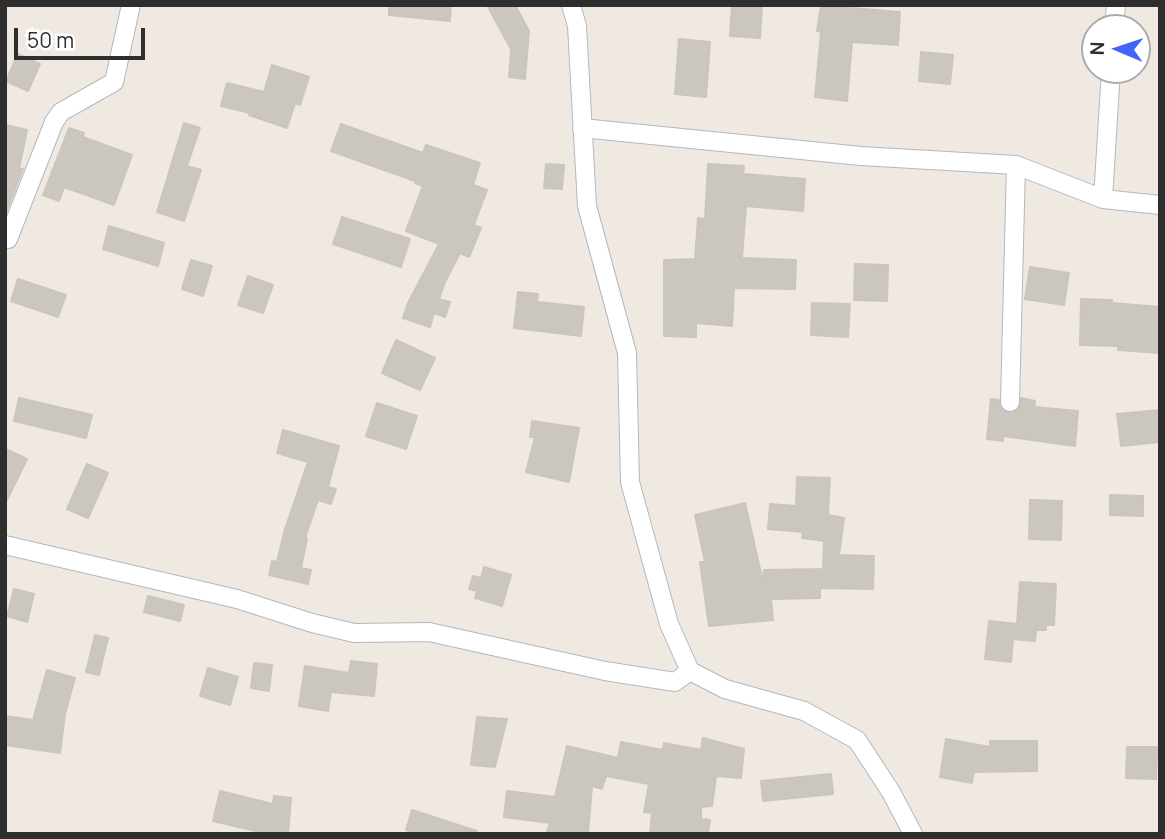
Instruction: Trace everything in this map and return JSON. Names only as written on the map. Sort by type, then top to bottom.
[{"type":"street","points":[[5,239],[8,239],[54,122],[61,113],[114,82],[131,5]]},
{"type":"street","points":[[571,5],[577,26],[587,206],[627,353],[630,482],[668,624],[690,671],[725,689],[804,711],[857,740],[891,792],[913,834]]},
{"type":"street","points":[[1103,199],[1110,84]]},
{"type":"street","points":[[582,128],[861,156],[1016,165],[1103,199],[1160,205]]},
{"type":"street","points":[[1010,402],[1016,165]]},
{"type":"street","points":[[5,545],[237,599],[312,623],[354,633],[429,632],[605,671],[675,682],[690,671]]},
{"type":"building","points":[[389,5],[451,5],[450,21],[389,15]]},
{"type":"building","points":[[487,5],[515,5],[529,31],[525,79],[509,77],[511,49]]},
{"type":"building","points":[[732,5],[762,5],[760,38],[730,36]]},
{"type":"building","points":[[821,5],[853,5],[852,8],[900,12],[898,45],[852,42],[847,101],[815,97],[821,32],[817,31]]},
{"type":"building","points":[[679,39],[710,42],[706,97],[675,94]]},
{"type":"building","points":[[921,52],[953,55],[950,84],[919,81]]},
{"type":"building","points":[[18,54],[40,64],[28,91],[6,81]]},
{"type":"building","points":[[272,65],[309,77],[300,105],[295,103],[287,128],[249,115],[250,113],[221,106],[227,83],[264,92]]},
{"type":"building","points":[[184,123],[200,128],[187,166],[201,170],[184,221],[157,212]]},
{"type":"building","points":[[341,124],[423,153],[426,145],[480,163],[473,185],[487,190],[474,225],[481,228],[469,257],[460,253],[445,282],[439,299],[450,302],[445,317],[434,313],[430,327],[403,318],[439,244],[406,231],[423,186],[331,151]]},
{"type":"building","points":[[5,125],[27,130],[19,168],[23,169],[5,215]]},
{"type":"building","points":[[69,128],[84,133],[83,137],[132,155],[114,205],[64,187],[59,201],[43,195]]},
{"type":"building","points":[[546,164],[564,165],[562,189],[544,188]]},
{"type":"building","points":[[708,164],[744,166],[743,174],[805,179],[803,211],[746,206],[742,258],[796,260],[795,289],[734,288],[732,326],[696,323],[696,337],[664,336],[664,260],[695,259],[698,218],[705,219]]},
{"type":"building","points":[[342,217],[410,239],[401,267],[333,244]]},
{"type":"building","points":[[109,226],[164,243],[158,266],[103,249]]},
{"type":"building","points":[[191,260],[212,266],[203,296],[182,289]]},
{"type":"building","points":[[855,264],[888,265],[887,301],[854,300]]},
{"type":"building","points":[[1030,267],[1069,273],[1064,305],[1025,299]]},
{"type":"building","points":[[248,276],[273,285],[263,313],[238,305]]},
{"type":"building","points":[[18,279],[66,295],[58,317],[11,301]]},
{"type":"building","points":[[518,292],[538,294],[537,302],[584,307],[581,336],[514,328]]},
{"type":"building","points":[[1081,299],[1112,300],[1112,303],[1160,307],[1160,353],[1118,350],[1118,346],[1080,345]]},
{"type":"building","points":[[812,303],[850,304],[848,337],[811,335]]},
{"type":"building","points":[[396,340],[435,358],[420,390],[382,373]]},
{"type":"building","points":[[19,398],[92,415],[86,438],[14,421]]},
{"type":"building","points":[[1021,398],[1035,401],[1034,407],[1078,411],[1075,446],[1003,436],[1003,441],[987,439],[991,399],[999,400],[1000,408],[1010,413],[1019,408]]},
{"type":"building","points":[[377,403],[417,416],[406,449],[366,436]]},
{"type":"building","points":[[1160,410],[1160,442],[1121,446],[1117,414]]},
{"type":"building","points":[[532,421],[579,428],[569,482],[526,472],[535,437],[530,437]]},
{"type":"building","points":[[283,430],[339,446],[328,487],[336,489],[331,504],[318,500],[305,538],[301,568],[311,570],[308,584],[269,575],[272,561],[277,562],[285,529],[308,462],[277,453]]},
{"type":"building","points":[[5,449],[27,459],[5,504]]},
{"type":"building","points":[[87,464],[108,473],[88,518],[67,509]]},
{"type":"building","points":[[797,477],[830,478],[828,515],[844,518],[839,555],[874,556],[873,589],[820,588],[820,598],[771,599],[773,620],[709,626],[700,562],[705,562],[695,515],[745,503],[763,582],[764,570],[823,569],[824,541],[802,538],[803,532],[768,529],[770,504],[796,506]]},
{"type":"building","points":[[1110,495],[1143,496],[1143,516],[1110,515]]},
{"type":"building","points":[[1030,500],[1062,501],[1061,540],[1029,539]]},
{"type":"building","points":[[484,567],[511,575],[502,606],[475,598],[477,591],[469,589],[473,576],[481,578]]},
{"type":"building","points":[[1020,582],[1056,584],[1054,625],[1046,625],[1046,630],[1036,630],[1035,641],[1013,639],[1011,662],[985,659],[989,621],[1017,624]]},
{"type":"building","points":[[14,589],[34,594],[27,622],[7,616]]},
{"type":"building","points":[[148,596],[184,605],[180,621],[144,612]]},
{"type":"building","points":[[95,635],[108,638],[99,675],[86,672]]},
{"type":"building","points":[[351,661],[377,664],[374,696],[331,692],[328,711],[299,706],[305,666],[349,673]]},
{"type":"building","points":[[254,663],[272,665],[269,691],[251,688]]},
{"type":"building","points":[[208,668],[238,677],[230,705],[200,696]]},
{"type":"building","points":[[47,670],[75,678],[65,714],[60,753],[5,745],[5,716],[33,720]]},
{"type":"building","points":[[477,717],[507,719],[495,767],[471,765]]},
{"type":"building","points":[[703,738],[744,749],[741,778],[716,776],[712,806],[701,807],[701,819],[710,820],[708,834],[650,834],[652,813],[644,812],[649,784],[606,776],[602,789],[592,786],[588,834],[546,834],[550,823],[504,817],[507,791],[555,797],[567,746],[618,758],[621,742],[663,750],[664,743],[701,750]]},
{"type":"building","points":[[946,739],[990,747],[990,741],[1037,741],[1037,771],[974,772],[972,783],[940,777]]},
{"type":"building","points":[[1127,747],[1157,747],[1156,779],[1126,778]]},
{"type":"building","points":[[831,774],[833,794],[763,801],[761,781]]},
{"type":"building","points":[[220,791],[273,804],[274,796],[291,798],[288,834],[260,832],[213,821]]},
{"type":"building","points":[[412,810],[477,831],[476,834],[418,834],[406,830]]}]
